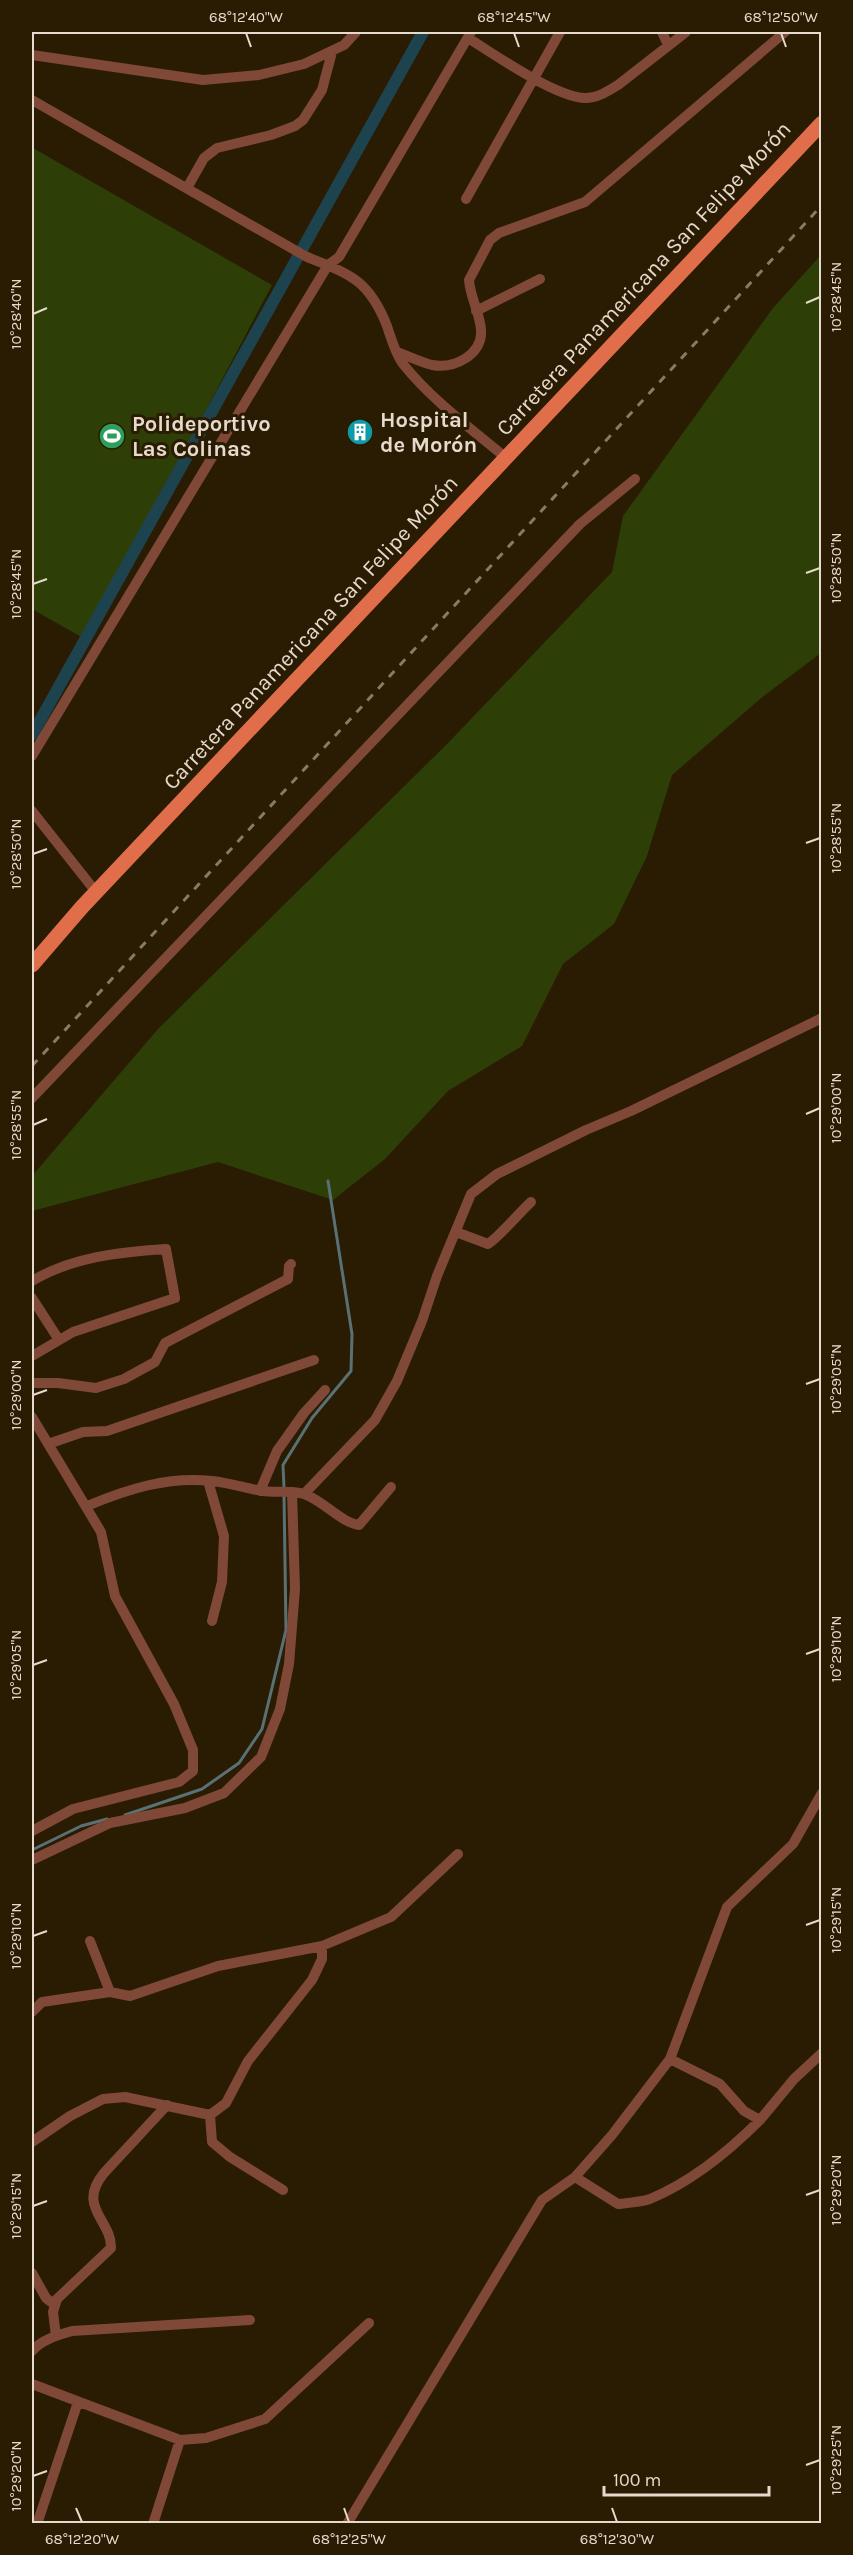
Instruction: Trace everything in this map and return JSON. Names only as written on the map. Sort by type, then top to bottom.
[{"type":"main road","name":"Carretera Panamericana San Felipe Morón","points":[[32,964],[96,892],[822,123]]},
{"type":"street","points":[[32,55],[203,80],[259,75],[304,64],[344,45],[356,32]]},
{"type":"street","points":[[466,199],[532,78],[560,32]]},
{"type":"street","points":[[662,32],[668,45]]},
{"type":"street","points":[[32,756],[328,265],[339,257],[469,35],[532,78],[573,96],[585,98],[596,96],[618,85],[686,32]]},
{"type":"street","points":[[397,351],[432,365],[445,365],[467,358],[479,346],[482,329],[469,280],[490,240],[506,228],[585,202],[782,33]]},
{"type":"street","points":[[187,188],[204,158],[218,148],[271,135],[296,126],[303,120],[322,90],[332,52]]},
{"type":"street","points":[[32,100],[307,256],[348,274],[366,288],[379,306],[397,351],[409,371],[505,458]]},
{"type":"street","points":[[476,310],[540,279]]},
{"type":"street","points":[[32,1098],[580,524],[635,479]]},
{"type":"street","points":[[32,811],[96,892]]},
{"type":"street","points":[[304,1494],[375,1420],[397,1381],[418,1331],[437,1275],[471,1194],[497,1174],[822,1018]]},
{"type":"street","points":[[456,1232],[488,1244],[495,1240],[501,1231],[531,1202]]},
{"type":"street","points":[[32,1281],[44,1274],[108,1253],[166,1249],[175,1298],[72,1332],[32,1356]]},
{"type":"street","points":[[32,1383],[58,1383],[96,1388],[124,1379],[155,1362],[165,1343],[288,1279],[291,1264]]},
{"type":"street","points":[[32,1298],[59,1340]]},
{"type":"street","points":[[48,1444],[83,1432],[107,1431],[315,1360]]},
{"type":"street","points":[[264,1491],[277,1451],[303,1413],[325,1390]]},
{"type":"street","points":[[32,1417],[101,1532],[115,1596],[174,1704],[193,1750],[193,1771],[179,1782],[73,1809],[32,1831]]},
{"type":"street","points":[[87,1506],[125,1490],[173,1480],[208,1480],[264,1491],[304,1494],[328,1506],[350,1524],[359,1525],[391,1487]]},
{"type":"street","points":[[208,1480],[224,1536],[222,1582],[212,1621]]},
{"type":"street","points":[[32,1860],[110,1823],[185,1808],[224,1793],[261,1757],[280,1709],[289,1664],[295,1589],[289,1492]]},
{"type":"street","points":[[347,2523],[542,2200],[575,2177],[612,2135],[670,2059],[727,1907],[793,1844],[822,1793]]},
{"type":"street","points":[[32,2012],[42,2002],[110,1992],[130,1996],[218,1966],[322,1946],[392,1917],[458,1854]]},
{"type":"street","points":[[90,1941],[110,1992]]},
{"type":"street","points":[[32,2142],[70,2116],[103,2099],[124,2097],[210,2115],[226,2103],[248,2061],[312,1980],[322,1959],[322,1946]]},
{"type":"street","points":[[575,2177],[618,2204],[648,2199],[677,2185],[735,2144],[760,2120],[794,2079],[822,2053]]},
{"type":"street","points":[[670,2059],[720,2084],[744,2111],[760,2120]]},
{"type":"street","points":[[56,2336],[54,2305],[60,2294],[111,2248],[110,2238],[93,2200],[99,2179],[167,2105]]},
{"type":"street","points":[[210,2115],[212,2142],[230,2157],[283,2190]]},
{"type":"street","points":[[32,2273],[46,2298],[54,2305]]},
{"type":"street","points":[[32,2351],[36,2346],[56,2336],[72,2331],[250,2320]]},
{"type":"street","points":[[32,2384],[180,2440],[206,2438],[265,2419],[369,2323]]},
{"type":"street","points":[[37,2523],[78,2402]]},
{"type":"street","points":[[153,2523],[180,2440]]},
{"type":"green space","name":"Polideportivo Las Colinas","points":[[33,148],[272,285],[85,639],[32,609]]},
{"type":"green space","points":[[821,255],[821,653],[765,695],[672,775],[647,856],[614,924],[563,964],[522,1046],[448,1091],[385,1159],[333,1200],[218,1162],[32,1211],[32,1176],[158,1029],[448,743],[612,572],[623,516],[773,308]]},
{"type":"waterway","points":[[32,735],[423,32]]},
{"type":"waterway","points":[[284,1488],[283,1465],[312,1418],[351,1371],[352,1334],[328,1181]]},
{"type":"waterway","points":[[125,1815],[202,1789],[239,1763],[262,1729],[286,1630],[284,1495]]},
{"type":"waterway","points":[[32,1850],[81,1826],[107,1819]]},
{"type":"railway","points":[[32,1066],[822,205]]},
{"type":"place","name":"Hospital de Morón","points":[[360,432]]},
{"type":"place","name":"Polideportivo Las Colinas","points":[[112,436]]}]
